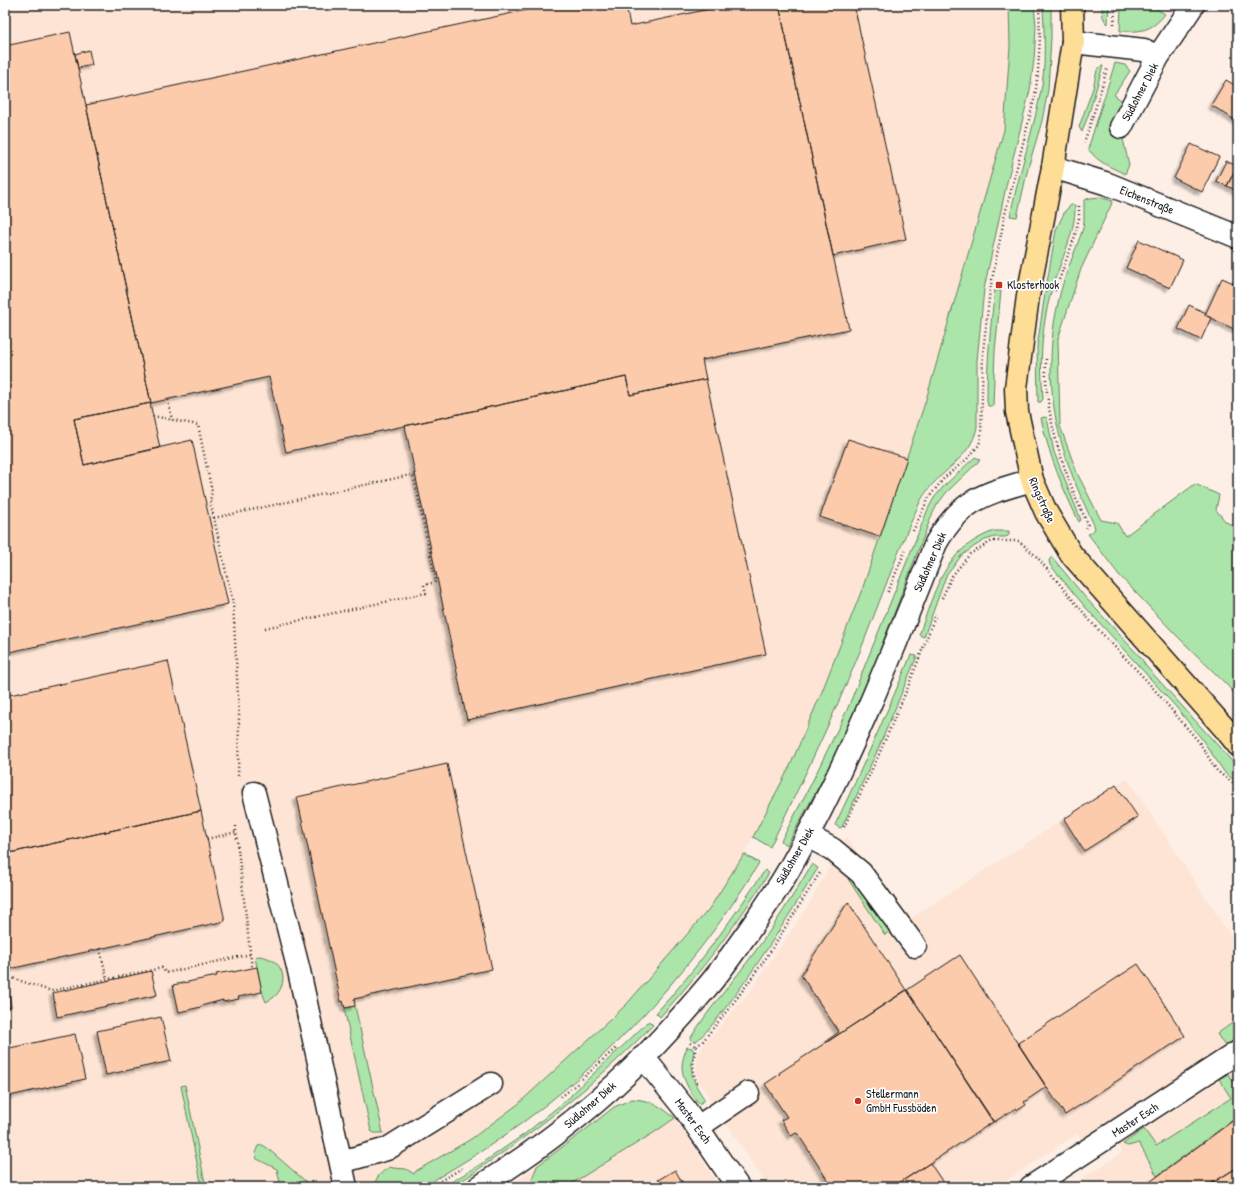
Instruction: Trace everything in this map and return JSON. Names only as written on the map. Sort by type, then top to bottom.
[{"type":"main road","name":"Ringstraße","points":[[1072,5],[1073,42],[1053,167],[1028,296],[1016,388],[1017,412],[1032,480],[1046,512],[1071,554],[1238,745]]},
{"type":"street","name":"Südlohner Diek","points":[[1121,127],[1158,57],[1193,5]]},
{"type":"street","name":"Südlohner Diek","points":[[1073,42],[1144,50],[1158,57]]},
{"type":"street","name":"Eichenstraße","points":[[1053,167],[1108,184],[1238,237]]},
{"type":"street","name":"Südlohner Diek","points":[[479,1187],[505,1171],[559,1132],[594,1102],[643,1057],[708,986],[756,919],[791,866],[808,836],[854,741],[936,543],[944,529],[959,512],[972,501],[986,494],[1032,480]]},
{"type":"street","points":[[254,793],[299,971],[346,1187]]},
{"type":"street","points":[[808,836],[832,849],[861,873],[915,946]]},
{"type":"street","name":"Master Esch","points":[[1031,1187],[1058,1180],[1238,1052]]},
{"type":"street","name":"Master Esch","points":[[643,1057],[685,1109],[738,1187]]},
{"type":"street","points":[[341,1162],[387,1149],[491,1084]]},
{"type":"street","points":[[698,1127],[748,1093]]},
{"type":"path","points":[[912,533],[928,497],[945,477],[966,459],[979,444],[983,352],[990,290],[1005,214],[1035,96],[1040,37],[1039,5]]},
{"type":"path","points":[[1114,28],[1115,5]]},
{"type":"path","points":[[1084,143],[1098,103],[1107,68]]},
{"type":"path","points":[[1054,295],[1074,239],[1079,218],[1079,203]]},
{"type":"path","points":[[1046,354],[1047,389],[1053,432],[1068,477],[1088,524],[1086,528]]},
{"type":"path","points":[[168,400],[172,420]]},
{"type":"path","points":[[153,416],[198,425],[212,492],[210,501],[233,604],[240,715],[238,777]]},
{"type":"path","points":[[214,518],[414,474],[436,582],[424,585],[426,593],[266,628]]},
{"type":"path","points":[[1019,541],[1037,557],[1093,624],[1167,704],[1199,742],[1217,771],[1234,784],[1238,790]]},
{"type":"path","points":[[887,597],[906,547]]},
{"type":"path","points":[[236,824],[252,968]]},
{"type":"path","points":[[207,839],[236,832]]},
{"type":"path","points":[[100,949],[107,979]]},
{"type":"path","points":[[6,976],[51,991],[162,968],[166,973],[251,954]]},
{"type":"path","points":[[558,1100],[582,1080],[619,1045]]},
{"type":"path","points":[[430,1187],[464,1166]]},
{"type":"shaded area","points":[[5,5],[1009,5],[1010,46],[1004,130],[925,403],[863,587],[821,694],[790,766],[744,854],[709,909],[626,1005],[517,1105],[471,1139],[416,1171],[399,1187],[5,1187]]},
{"type":"shaded area","points":[[1127,778],[1238,947],[1238,1038],[1081,1140],[1077,1134],[996,1187],[768,1187],[699,1082],[696,1069],[698,1055],[703,1046],[751,990],[808,906],[846,837],[908,920]]},
{"type":"shaded area","points":[[1238,1068],[1238,1187],[1069,1187],[1122,1153],[1119,1146]]},
{"type":"shaded area","points":[[632,1099],[653,1102],[662,1107],[675,1118],[720,1187],[509,1187],[614,1107]]},
{"type":"green space","points":[[1009,5],[1034,5],[1036,26],[1034,60],[1030,90],[1007,182],[984,289],[977,361],[977,427],[974,438],[961,457],[936,481],[921,500],[840,699],[770,847],[753,837],[790,766],[821,694],[863,587],[925,403],[1004,130],[1010,46]]},
{"type":"green space","points":[[1043,5],[1051,5],[1048,90],[1042,121],[1028,168],[1017,217],[1010,216],[1042,85],[1044,55]]},
{"type":"green space","points":[[1102,5],[1109,5],[1108,24],[1103,18]]},
{"type":"green space","points":[[1121,5],[1148,5],[1165,14],[1155,24],[1146,29],[1140,31],[1120,31]]},
{"type":"green space","points":[[1115,63],[1125,65],[1130,71],[1114,95],[1124,102],[1125,136],[1123,139],[1129,165],[1125,174],[1109,167],[1088,149]]},
{"type":"green space","points":[[1102,66],[1082,132],[1079,127],[1093,88],[1097,70]]},
{"type":"green space","points":[[1099,197],[1113,201],[1081,269],[1058,339],[1060,426],[1077,473],[1101,520],[1117,523],[1125,536],[1195,484],[1219,495],[1216,510],[1226,522],[1238,528],[1238,698],[1119,575],[1088,534],[1095,529],[1094,525],[1077,487],[1058,430],[1052,394],[1051,376],[1054,321],[1060,293],[1083,228],[1084,200]]},
{"type":"green space","points":[[1071,205],[1075,205],[1072,228],[1066,251],[1053,285],[1046,317],[1041,360],[1043,399],[1041,402],[1038,402],[1037,347],[1044,300],[1056,230],[1065,211]]},
{"type":"green space","points":[[995,290],[1001,291],[995,351],[993,406],[988,406],[988,359]]},
{"type":"green space","points":[[1041,418],[1047,418],[1054,452],[1081,520],[1079,522],[1052,458]]},
{"type":"green space","points":[[975,457],[980,460],[946,493],[937,505],[931,517],[867,684],[831,764],[787,845],[781,841],[847,710],[928,509],[934,498],[944,486]]},
{"type":"green space","points":[[994,531],[1009,531],[1009,534],[1005,537],[995,537],[985,540],[961,556],[946,576],[924,637],[919,635],[937,587],[952,560],[963,549],[977,539]]},
{"type":"green space","points":[[1052,557],[1085,597],[1230,759],[1238,769],[1238,783],[1225,773],[1201,738],[1176,707],[1087,609],[1050,565],[1049,560]]},
{"type":"green space","points":[[911,655],[917,656],[879,747],[842,827],[840,828],[835,825]]},
{"type":"green space","points":[[744,854],[759,863],[731,906],[701,947],[669,986],[598,1060],[559,1094],[519,1125],[428,1185],[423,1187],[374,1187],[377,1178],[390,1167],[406,1169],[414,1174],[416,1171],[471,1139],[517,1105],[626,1005],[709,909]]},
{"type":"green space","points":[[812,864],[818,868],[777,934],[733,998],[705,1033],[695,1042],[690,1039],[769,932]]},
{"type":"green space","points":[[765,870],[769,873],[744,911],[690,983],[660,1017],[656,1013],[700,962]]},
{"type":"green space","points":[[852,878],[891,930],[885,935],[848,879]]},
{"type":"green space","points":[[259,956],[269,958],[276,963],[281,969],[283,976],[280,991],[266,1002],[262,992],[255,957]]},
{"type":"green space","points":[[355,1006],[383,1133],[374,1133],[371,1131],[345,1013],[345,1008]]},
{"type":"green space","points":[[1238,1019],[1238,1038],[1225,1046],[1217,1034]]},
{"type":"green space","points":[[649,1021],[653,1025],[613,1064],[572,1100],[464,1180],[453,1185],[443,1187],[481,1164],[526,1133],[571,1096]]},
{"type":"green space","points":[[687,1047],[692,1048],[694,1051],[692,1072],[694,1082],[705,1100],[699,1104],[688,1086],[682,1071],[682,1061]]},
{"type":"green space","points":[[1228,1074],[1238,1088],[1237,1117],[1157,1176],[1139,1143],[1128,1146],[1123,1144],[1144,1129],[1156,1146],[1231,1098],[1219,1079]]},
{"type":"green space","points":[[185,1085],[206,1187],[202,1187],[181,1086]]},
{"type":"green space","points":[[632,1099],[655,1104],[675,1118],[566,1187],[535,1187],[532,1179],[537,1166],[614,1107]]},
{"type":"green space","points":[[262,1145],[312,1187],[281,1187],[277,1169],[257,1159],[255,1153],[258,1146]]},
{"type":"building","points":[[545,5],[626,5],[630,26],[728,5],[779,5],[849,329],[702,360],[706,379],[630,395],[626,377],[286,452],[269,377],[151,403],[86,105]]},
{"type":"building","points":[[779,5],[854,5],[906,239],[833,256]]},
{"type":"building","points":[[70,32],[151,403],[74,419],[84,465],[192,440],[228,604],[5,653],[5,46]]},
{"type":"building","points":[[89,50],[92,65],[78,68],[75,54]]},
{"type":"building","points":[[1226,80],[1238,87],[1238,122],[1211,105]]},
{"type":"building","points":[[1191,144],[1219,157],[1202,192],[1174,178]]},
{"type":"building","points":[[1226,161],[1237,166],[1227,186],[1216,181]]},
{"type":"building","points":[[1238,164],[1238,191],[1227,186]]},
{"type":"building","points":[[1139,240],[1183,260],[1170,288],[1126,268]]},
{"type":"building","points":[[1222,278],[1238,285],[1238,331],[1205,315]]},
{"type":"building","points":[[1189,305],[1206,313],[1205,315],[1211,318],[1201,340],[1178,329]]},
{"type":"building","points":[[626,377],[630,395],[706,379],[766,654],[467,720],[405,426]]},
{"type":"building","points":[[150,403],[160,448],[84,465],[74,419]]},
{"type":"building","points":[[848,439],[907,458],[880,537],[820,517]]},
{"type":"building","points":[[168,661],[201,811],[5,854],[5,696]]},
{"type":"building","points":[[447,764],[492,969],[354,999],[355,1006],[345,1008],[343,1001],[341,1002],[297,797]]},
{"type":"building","points":[[1116,785],[1138,817],[1084,851],[1064,819]]},
{"type":"building","points":[[201,811],[225,921],[5,970],[5,854]]},
{"type":"building","points":[[848,902],[906,990],[827,1042],[826,1041],[839,1032],[801,975]]},
{"type":"building","points":[[960,955],[1046,1087],[1024,1102],[1026,1105],[1018,1110],[1016,1108],[994,1122],[907,990]]},
{"type":"building","points":[[1138,964],[1185,1036],[1065,1115],[1018,1043]]},
{"type":"building","points":[[257,967],[262,992],[238,997],[239,999],[223,1002],[223,1000],[179,1012],[173,985],[217,976],[216,974]]},
{"type":"building","points":[[5,971],[11,1007],[5,1008]]},
{"type":"building","points":[[151,971],[157,995],[57,1017],[53,993]]},
{"type":"building","points":[[907,990],[993,1122],[893,1187],[832,1187],[798,1134],[796,1133],[791,1136],[781,1120],[787,1117],[765,1084],[780,1074],[779,1073]]},
{"type":"building","points":[[161,1017],[171,1061],[106,1075],[97,1031]]},
{"type":"building","points":[[75,1034],[85,1079],[5,1097],[5,1049]]},
{"type":"building","points":[[1238,1117],[1238,1167],[1206,1187],[1143,1187]]},
{"type":"building","points":[[930,1163],[946,1187],[893,1187]]},
{"type":"building","points":[[1238,1167],[1238,1187],[1206,1187]]},
{"type":"building","points":[[675,1170],[685,1187],[656,1187],[660,1185],[658,1180]]},
{"type":"place","name":"Klosterhook","points":[[999,285]]},
{"type":"place","name":"Stellermann GmbH Fussböden","points":[[858,1101]]}]
